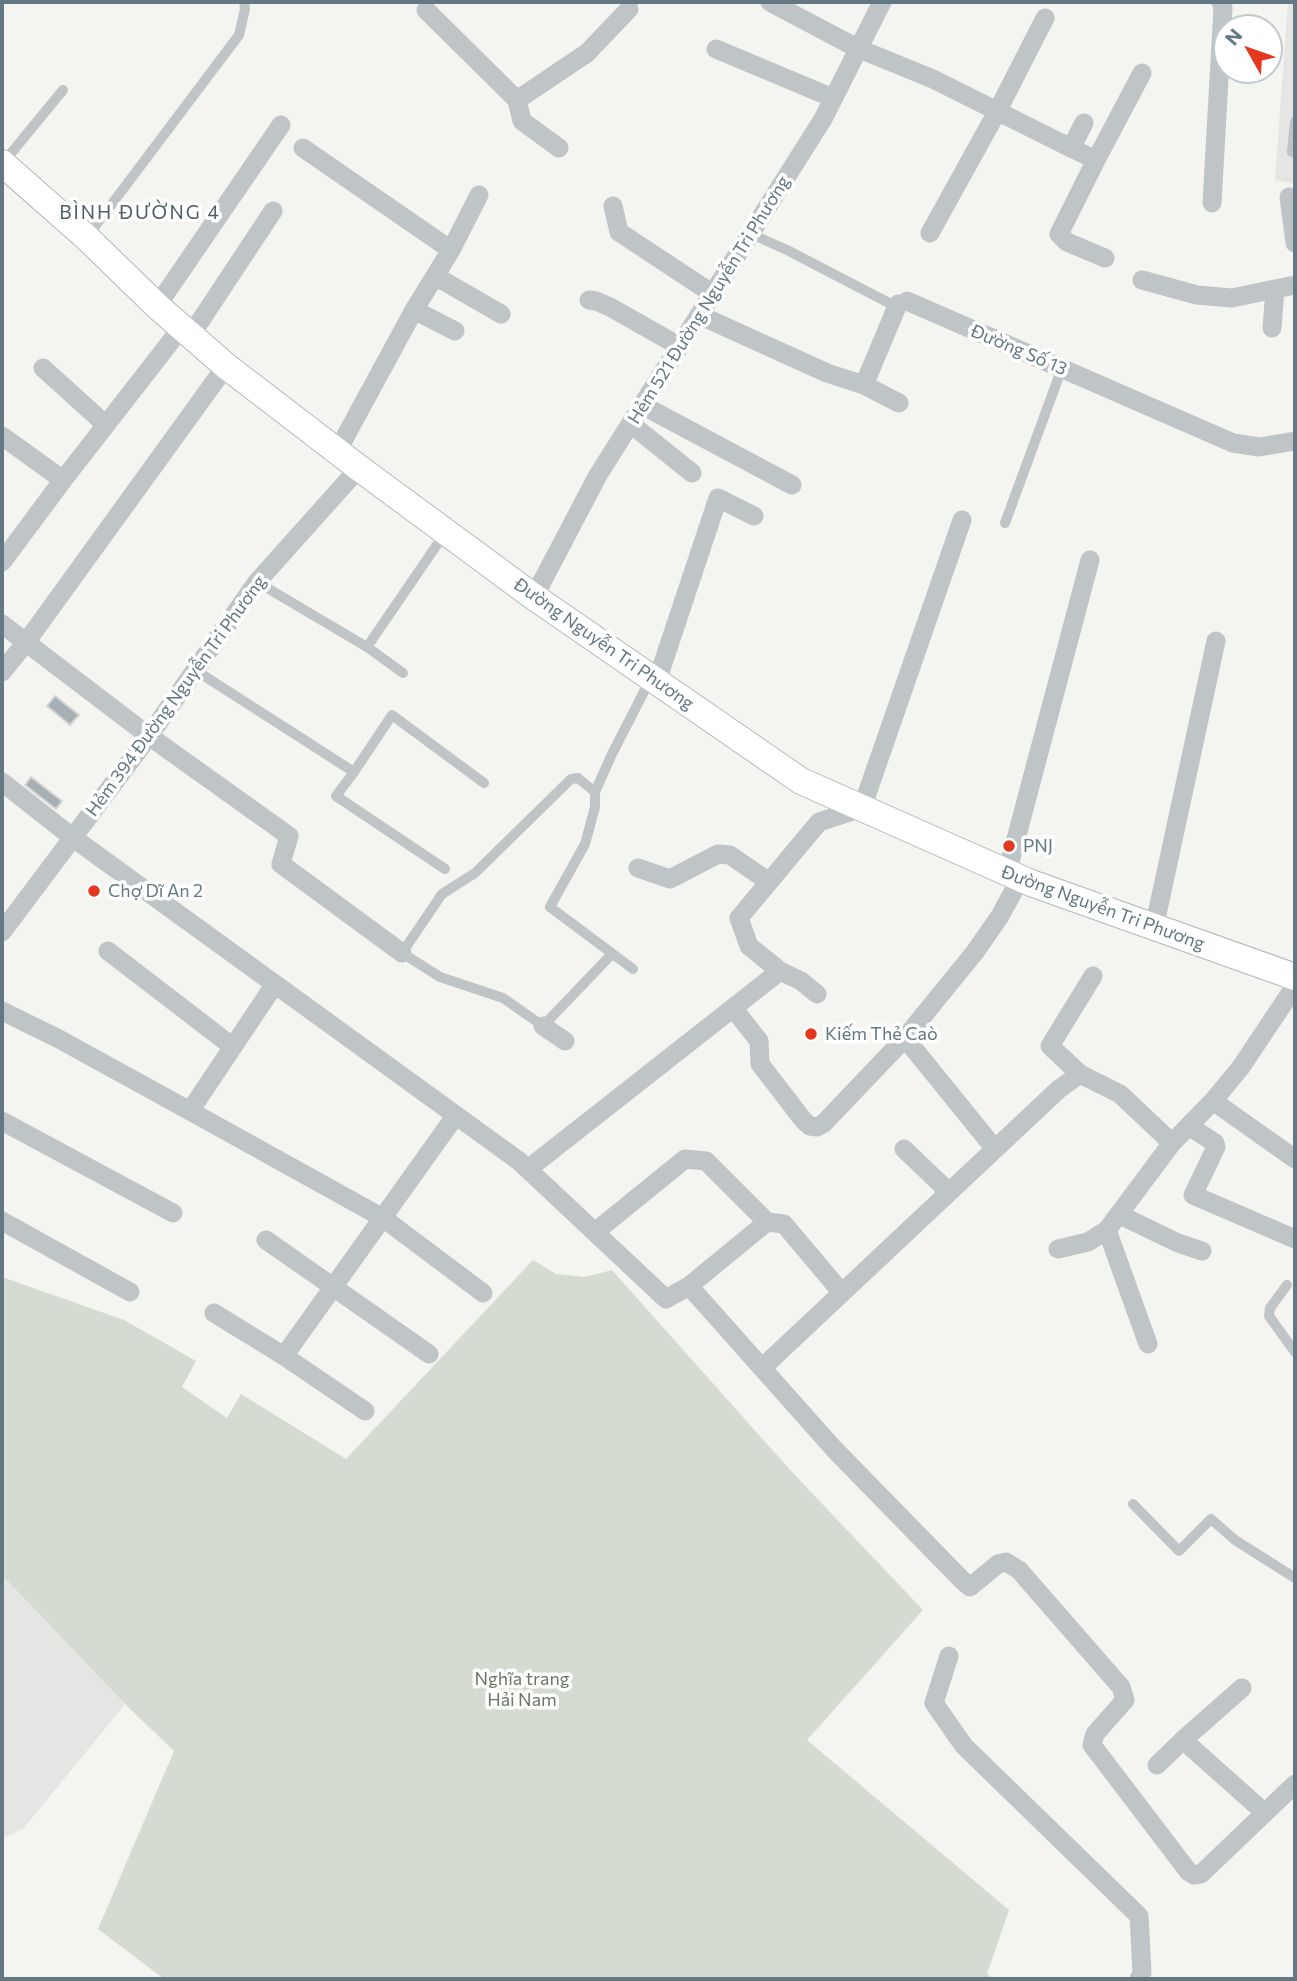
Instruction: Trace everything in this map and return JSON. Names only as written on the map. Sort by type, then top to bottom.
[{"type":"main road","name":"Đường Nguyễn Tri Phương","points":[[2,163],[226,366],[534,597],[801,781],[1014,876],[1295,977]]},
{"type":"street","points":[[770,2],[857,48],[933,79],[1096,160]]},
{"type":"street","name":"Hẻm 521 Đường Nguyễn Tri Phương","points":[[534,597],[598,475],[823,119],[882,2]]},
{"type":"street","points":[[1212,203],[1223,8],[1221,2]]},
{"type":"street","points":[[517,100],[587,53],[628,4]]},
{"type":"street","points":[[426,10],[517,100],[522,121],[559,148]]},
{"type":"street","points":[[930,233],[1045,18]]},
{"type":"street","points":[[716,49],[833,98]]},
{"type":"street","points":[[1105,258],[1067,242],[1059,234],[1142,73]]},
{"type":"street","points":[[1071,148],[1084,123]]},
{"type":"street","points":[[157,306],[281,125]]},
{"type":"street","points":[[303,148],[451,250]]},
{"type":"street","points":[[338,450],[414,310],[451,250],[479,194]]},
{"type":"street","points":[[1289,197],[1295,243]]},
{"type":"street","points":[[612,206],[619,232],[713,294]]},
{"type":"street","points":[[2,562],[106,425],[186,331],[273,211]]},
{"type":"street","points":[[435,276],[501,314]]},
{"type":"street","points":[[1143,280],[1197,295],[1232,298],[1295,285]]},
{"type":"street","points":[[1272,328],[1275,289]]},
{"type":"street","points":[[589,300],[610,307],[679,346]]},
{"type":"street","points":[[864,385],[902,302]]},
{"type":"street","name":"Đường Số 13","points":[[902,302],[1233,443],[1259,447],[1295,441]]},
{"type":"street","points":[[414,310],[455,331]]},
{"type":"street","points":[[699,315],[827,373],[864,385],[899,403]]},
{"type":"street","points":[[2,672],[226,366]]},
{"type":"street","points":[[43,369],[106,425]]},
{"type":"street","points":[[642,405],[792,485]]},
{"type":"street","points":[[631,424],[692,473]]},
{"type":"street","points":[[2,436],[63,480]]},
{"type":"street","name":"Hẻm 394 Đường Nguyễn Tri Phương","points":[[2,932],[149,736],[257,582],[359,468]]},
{"type":"street","points":[[654,679],[718,498],[754,516]]},
{"type":"street","points":[[817,994],[801,981],[780,971],[749,946],[739,918],[819,822],[862,808],[962,520]]},
{"type":"street","points":[[733,1008],[759,1041],[760,1064],[810,1126],[817,1127],[824,1123],[905,1038],[975,952],[1000,916],[1014,876],[1090,560]]},
{"type":"street","points":[[2,624],[149,736],[289,836],[281,864],[402,953]]},
{"type":"street","points":[[1154,928],[1216,641]]},
{"type":"street","points":[[2,782],[528,1169],[666,1299],[689,1286],[767,1222]]},
{"type":"street","points":[[638,868],[670,879],[718,854],[730,855],[769,882]]},
{"type":"street","points":[[108,951],[233,1047]]},
{"type":"street","points":[[528,1169],[780,971]]},
{"type":"street","points":[[1093,976],[1050,1046],[1080,1074],[1120,1094],[1172,1143]]},
{"type":"street","points":[[190,1111],[275,984]]},
{"type":"street","points":[[1058,1249],[1088,1242],[1107,1230],[1121,1215],[1172,1143],[1213,1101],[1241,1067],[1295,986]]},
{"type":"street","points":[[2,1011],[59,1039],[383,1218],[483,1293]]},
{"type":"street","points":[[543,1026],[565,1041]]},
{"type":"street","points":[[905,1038],[995,1149]]},
{"type":"street","points":[[762,1368],[1059,1089],[1080,1074]]},
{"type":"street","points":[[1213,1101],[1295,1159]]},
{"type":"street","points":[[284,1356],[456,1115]]},
{"type":"street","points":[[2,1121],[173,1213]]},
{"type":"street","points":[[1189,1126],[1215,1143],[1216,1147],[1190,1200],[1295,1239]]},
{"type":"street","points":[[904,1149],[949,1192]]},
{"type":"street","points":[[595,1232],[685,1159],[706,1161],[767,1222],[784,1224],[842,1293]]},
{"type":"street","points":[[1121,1215],[1178,1243],[1202,1251]]},
{"type":"street","points":[[2,1221],[130,1292]]},
{"type":"street","points":[[1107,1230],[1148,1344]]},
{"type":"street","points":[[266,1240],[429,1354]]},
{"type":"street","points":[[689,1286],[835,1450],[962,1580],[970,1587],[998,1564],[1006,1562],[1019,1570],[1121,1687],[1125,1700],[1095,1734],[1092,1745],[1188,1871],[1194,1875],[1201,1874],[1295,1784]]},
{"type":"street","points":[[214,1313],[365,1411]]},
{"type":"street","points":[[949,1656],[934,1703],[964,1746],[1139,1916],[1142,1973],[1139,1979]]},
{"type":"street","points":[[1157,1765],[1242,1688]]},
{"type":"street","points":[[1183,1740],[1265,1813]]},
{"type":"lane","points":[[86,237],[239,35],[244,2]]},
{"type":"lane","points":[[2,163],[63,90]]},
{"type":"lane","points":[[1295,121],[1292,152],[1295,153]]},
{"type":"lane","name":"Đường Số 13","points":[[751,234],[893,305],[902,302]]},
{"type":"lane","points":[[1005,523],[1062,368]]},
{"type":"lane","points":[[367,647],[446,533]]},
{"type":"lane","points":[[257,582],[367,647],[403,673]]},
{"type":"lane","points":[[195,670],[354,772]]},
{"type":"lane","points":[[633,969],[550,907],[584,844],[595,807],[595,792],[612,754],[654,679]]},
{"type":"lane","points":[[445,869],[336,796],[391,715],[484,783]]},
{"type":"lane","points":[[595,792],[578,778],[571,779],[475,873],[442,894],[402,953],[440,977],[503,998],[543,1026],[612,954]]},
{"type":"lane","points":[[1287,1285],[1270,1308],[1269,1316],[1295,1352]]},
{"type":"lane","points":[[1133,1504],[1180,1551],[1211,1519],[1235,1540],[1295,1578]]},
{"type":"shaded area","points":[[1288,2],[1295,2],[1295,184],[1275,180]]},
{"type":"shaded area","points":[[2,1575],[125,1704],[24,1828],[2,1839]]},
{"type":"green space","name":"Nghĩa trang Hải Nam","points":[[533,1260],[556,1274],[585,1277],[612,1270],[792,1472],[923,1610],[807,1740],[1009,1910],[987,1974],[994,1979],[164,1979],[98,1929],[174,1751],[125,1704],[2,1575],[2,1277],[124,1320],[196,1361],[182,1387],[227,1418],[241,1394],[346,1459]]},
{"type":"building","points":[[55,696],[79,715],[70,725],[47,706]]},
{"type":"building","points":[[31,777],[62,801],[56,809],[25,785]]},
{"type":"place","name":"PNJ","points":[[1009,846]]},
{"type":"place","name":"Chợ Dĩ An 2","points":[[94,891]]},
{"type":"place","name":"Kiếm Thẻ Caò","points":[[811,1034]]},
{"type":"district","name":"BÌNH ĐƯỜNG 4","points":[[140,213]]}]
